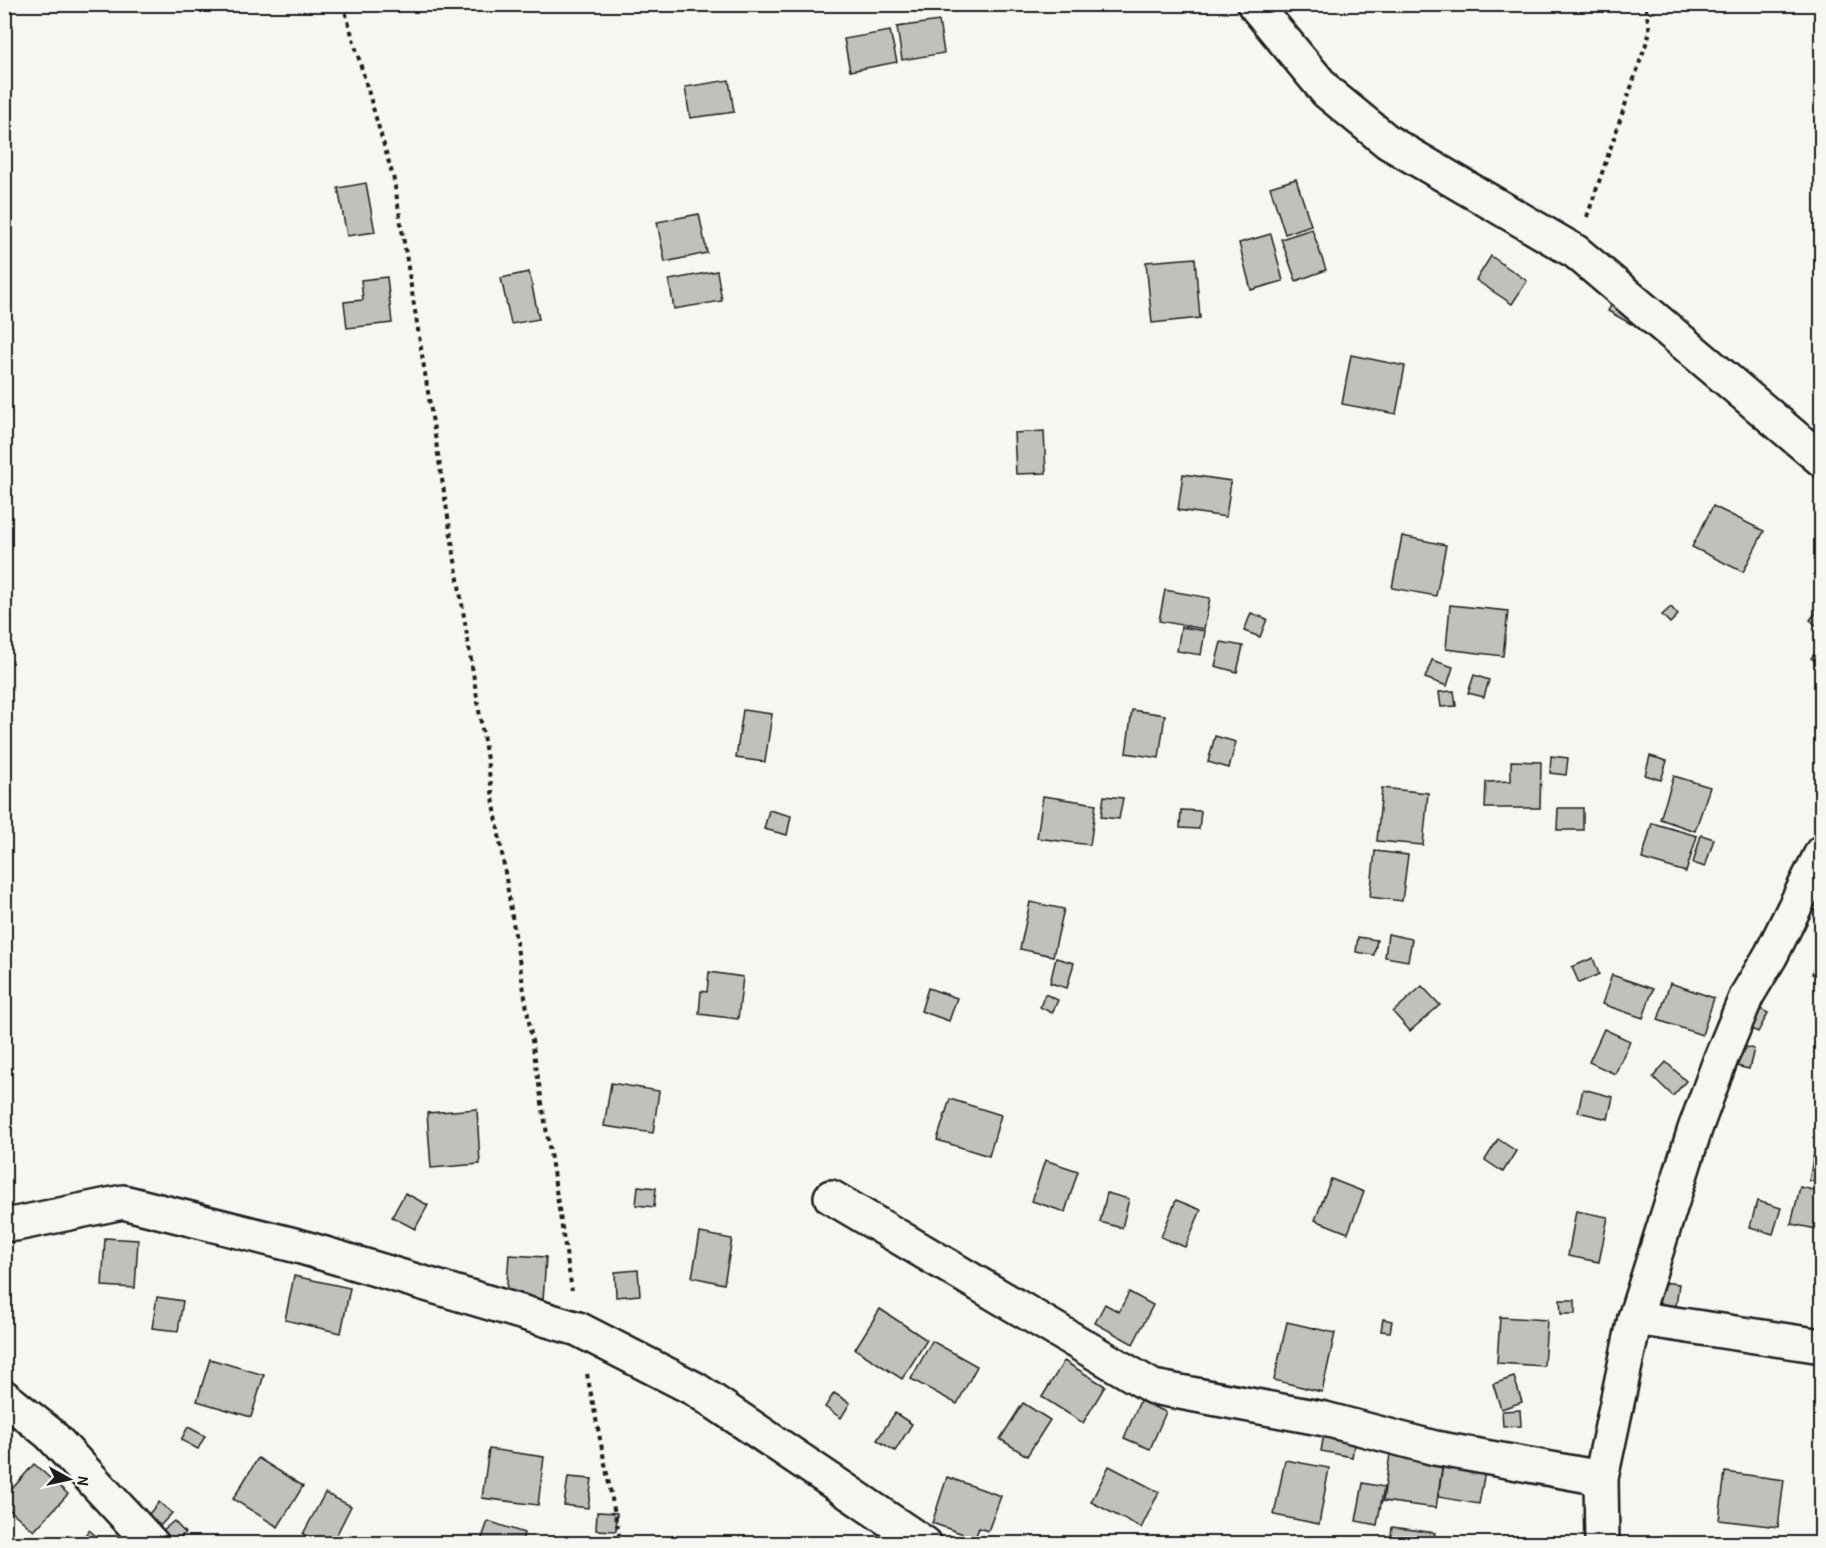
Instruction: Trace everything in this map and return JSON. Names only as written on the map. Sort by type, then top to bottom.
[{"type":"street","points":[[1254,4],[1327,92],[1388,142],[1576,252],[1821,460]]},
{"type":"street","points":[[1602,1544],[1601,1478],[1635,1318],[1695,1129],[1746,995],[1771,955],[1821,852]]},
{"type":"street","points":[[831,1197],[1153,1387],[1325,1419],[1435,1448],[1601,1478]]},
{"type":"street","points":[[4,1224],[16,1224],[123,1202],[297,1246],[578,1329],[695,1389],[925,1544]]},
{"type":"street","points":[[1635,1318],[1821,1346]]},
{"type":"street","points":[[4,1397],[50,1434],[152,1544]]},
{"type":"path","points":[[343,4],[394,180],[578,1329],[621,1544]]},
{"type":"path","points":[[1576,252],[1650,32],[1645,4]]},
{"type":"building","points":[[939,21],[944,53],[902,60],[897,27]]},
{"type":"building","points":[[890,31],[897,62],[850,71],[844,39]]},
{"type":"building","points":[[729,80],[734,112],[690,118],[685,87]]},
{"type":"building","points":[[1296,179],[1311,225],[1285,234],[1270,187]]},
{"type":"building","points":[[366,183],[375,232],[347,236],[338,188]]},
{"type":"building","points":[[699,214],[707,253],[665,262],[657,222]]},
{"type":"building","points":[[1312,229],[1326,270],[1296,281],[1281,239]]},
{"type":"building","points":[[1271,234],[1283,281],[1251,290],[1239,243]]},
{"type":"building","points":[[1491,256],[1527,281],[1512,304],[1476,280]]},
{"type":"building","points":[[1195,258],[1200,318],[1152,323],[1146,262]]},
{"type":"building","points":[[717,271],[722,301],[674,309],[669,280]]},
{"type":"building","points":[[529,272],[539,319],[511,324],[501,278]]},
{"type":"building","points":[[387,277],[392,323],[347,328],[344,302],[363,300],[361,280]]},
{"type":"building","points":[[1617,295],[1640,308],[1631,324],[1608,311]]},
{"type":"building","points":[[1351,355],[1405,366],[1396,414],[1342,404]]},
{"type":"building","points":[[1044,431],[1046,473],[1016,474],[1014,433]]},
{"type":"building","points":[[1183,474],[1231,481],[1226,517],[1178,510]]},
{"type":"building","points":[[1713,506],[1764,531],[1743,572],[1692,547]]},
{"type":"building","points":[[1402,536],[1446,545],[1436,596],[1392,588]]},
{"type":"building","points":[[1165,590],[1210,598],[1204,629],[1159,621]]},
{"type":"building","points":[[1450,605],[1508,611],[1503,656],[1446,649]]},
{"type":"building","points":[[1822,605],[1822,630],[1810,620]]},
{"type":"building","points":[[1671,607],[1678,615],[1670,623],[1662,615]]},
{"type":"building","points":[[1251,613],[1267,619],[1260,637],[1244,631]]},
{"type":"building","points":[[1181,627],[1205,631],[1201,655],[1177,651]]},
{"type":"building","points":[[1221,642],[1243,646],[1237,672],[1215,666]]},
{"type":"building","points":[[1822,644],[1822,666],[1811,658]]},
{"type":"building","points":[[1432,660],[1453,667],[1447,686],[1425,678]]},
{"type":"building","points":[[1474,675],[1489,680],[1484,697],[1468,693]]},
{"type":"building","points":[[1454,691],[1456,706],[1441,707],[1439,692]]},
{"type":"building","points":[[743,710],[772,714],[765,762],[736,758]]},
{"type":"building","points":[[1132,710],[1165,715],[1159,758],[1126,753]]},
{"type":"building","points":[[1215,736],[1236,742],[1229,768],[1208,762]]},
{"type":"building","points":[[1551,756],[1568,758],[1566,775],[1550,773]]},
{"type":"building","points":[[1650,756],[1667,761],[1661,780],[1645,775]]},
{"type":"building","points":[[1511,761],[1541,762],[1540,808],[1485,808],[1486,782],[1511,781]]},
{"type":"building","points":[[1674,776],[1710,787],[1695,831],[1660,819]]},
{"type":"building","points":[[1382,788],[1428,793],[1423,845],[1377,841]]},
{"type":"building","points":[[1043,796],[1096,804],[1090,845],[1037,838]]},
{"type":"building","points":[[1104,796],[1123,798],[1119,819],[1101,817]]},
{"type":"building","points":[[1558,808],[1583,808],[1583,830],[1557,830]]},
{"type":"building","points":[[769,810],[791,816],[787,835],[764,829]]},
{"type":"building","points":[[1181,810],[1201,811],[1199,829],[1180,828]]},
{"type":"building","points":[[1652,823],[1697,836],[1686,872],[1642,859]]},
{"type":"building","points":[[1701,835],[1714,839],[1705,867],[1693,863]]},
{"type":"building","points":[[1375,851],[1408,855],[1402,901],[1370,897]]},
{"type":"building","points":[[1030,902],[1064,909],[1053,956],[1020,949]]},
{"type":"building","points":[[1388,934],[1412,939],[1408,961],[1385,957]]},
{"type":"building","points":[[1358,937],[1377,940],[1374,955],[1356,952]]},
{"type":"building","points":[[1819,945],[1822,946],[1822,977],[1812,974]]},
{"type":"building","points":[[1056,958],[1074,963],[1067,988],[1050,983]]},
{"type":"building","points":[[1593,958],[1599,974],[1579,983],[1572,967]]},
{"type":"building","points":[[709,972],[743,977],[738,1019],[699,1014],[701,991],[707,992]]},
{"type":"building","points":[[1612,975],[1653,989],[1643,1018],[1602,1004]]},
{"type":"building","points":[[1670,983],[1714,998],[1702,1035],[1658,1020]]},
{"type":"building","points":[[1422,986],[1440,1005],[1410,1031],[1393,1012]]},
{"type":"building","points":[[928,988],[957,998],[949,1021],[921,1011]]},
{"type":"building","points":[[1045,994],[1058,1000],[1052,1013],[1040,1007]]},
{"type":"building","points":[[1751,1004],[1768,1013],[1758,1032],[1741,1024]]},
{"type":"building","points":[[1604,1029],[1630,1041],[1615,1074],[1589,1062]]},
{"type":"building","points":[[1733,1044],[1754,1049],[1749,1069],[1728,1064]]},
{"type":"building","points":[[1666,1062],[1686,1081],[1673,1096],[1653,1077]]},
{"type":"building","points":[[611,1083],[659,1091],[653,1133],[604,1126]]},
{"type":"building","points":[[1583,1089],[1613,1097],[1608,1119],[1578,1112]]},
{"type":"building","points":[[950,1099],[1001,1115],[989,1156],[937,1140]]},
{"type":"building","points":[[477,1109],[480,1164],[431,1168],[427,1113]]},
{"type":"building","points":[[1498,1139],[1516,1151],[1503,1172],[1485,1160]]},
{"type":"building","points":[[1816,1142],[1822,1143],[1822,1183],[1809,1181]]},
{"type":"building","points":[[1045,1160],[1078,1171],[1065,1212],[1032,1201]]},
{"type":"building","points":[[1331,1179],[1364,1192],[1348,1233],[1315,1220]]},
{"type":"building","points":[[638,1186],[656,1188],[654,1207],[636,1205]]},
{"type":"building","points":[[1800,1187],[1822,1192],[1822,1230],[1791,1224]]},
{"type":"building","points":[[405,1193],[428,1205],[415,1229],[392,1217]]},
{"type":"building","points":[[1107,1193],[1129,1199],[1122,1228],[1100,1222]]},
{"type":"building","points":[[1176,1200],[1201,1210],[1185,1247],[1161,1237]]},
{"type":"building","points":[[1757,1201],[1781,1208],[1773,1234],[1750,1227]]},
{"type":"building","points":[[1576,1211],[1608,1217],[1599,1262],[1568,1256]]},
{"type":"building","points":[[700,1233],[732,1239],[724,1284],[692,1277]]},
{"type":"building","points":[[105,1238],[138,1240],[135,1288],[102,1286]]},
{"type":"building","points":[[509,1255],[546,1257],[543,1300],[506,1298]]},
{"type":"building","points":[[638,1270],[640,1295],[616,1297],[615,1272]]},
{"type":"building","points":[[294,1276],[350,1288],[341,1333],[285,1320]]},
{"type":"building","points":[[1653,1281],[1679,1284],[1675,1313],[1649,1310]]},
{"type":"building","points":[[1129,1292],[1153,1305],[1133,1344],[1095,1323],[1105,1304],[1119,1312]]},
{"type":"building","points":[[157,1297],[183,1301],[178,1331],[152,1328]]},
{"type":"building","points":[[1560,1300],[1575,1300],[1575,1314],[1561,1314]]},
{"type":"building","points":[[880,1309],[927,1340],[902,1379],[855,1349]]},
{"type":"building","points":[[1500,1317],[1547,1320],[1544,1366],[1497,1363]]},
{"type":"building","points":[[1383,1319],[1392,1321],[1390,1332],[1381,1331]]},
{"type":"building","points":[[1287,1322],[1335,1333],[1322,1392],[1274,1380]]},
{"type":"building","points":[[932,1341],[977,1366],[957,1404],[911,1379]]},
{"type":"building","points":[[210,1359],[264,1375],[251,1417],[197,1401]]},
{"type":"building","points":[[1064,1361],[1105,1386],[1083,1423],[1042,1397]]},
{"type":"building","points":[[1514,1377],[1522,1402],[1501,1409],[1493,1384]]},
{"type":"building","points":[[834,1393],[850,1403],[841,1418],[825,1407]]},
{"type":"building","points":[[1140,1401],[1166,1412],[1150,1449],[1124,1438]]},
{"type":"building","points":[[1023,1403],[1050,1420],[1027,1456],[1000,1439]]},
{"type":"building","points":[[1520,1410],[1521,1426],[1503,1427],[1502,1411]]},
{"type":"building","points":[[895,1413],[912,1424],[895,1451],[877,1440]]},
{"type":"building","points":[[188,1427],[205,1436],[198,1449],[181,1440]]},
{"type":"building","points":[[1325,1428],[1356,1434],[1352,1457],[1321,1451]]},
{"type":"building","points":[[489,1449],[544,1457],[538,1505],[482,1498]]},
{"type":"building","points":[[1390,1454],[1443,1461],[1436,1508],[1383,1501]]},
{"type":"building","points":[[258,1458],[303,1486],[278,1527],[233,1499]]},
{"type":"building","points":[[1444,1459],[1486,1466],[1479,1504],[1438,1497]]},
{"type":"building","points":[[1285,1460],[1329,1468],[1319,1524],[1274,1515]]},
{"type":"building","points":[[34,1464],[68,1494],[34,1531],[4,1505],[4,1498]]},
{"type":"building","points":[[1109,1466],[1159,1492],[1141,1528],[1091,1502]]},
{"type":"building","points":[[1725,1472],[1784,1480],[1778,1527],[1719,1520]]},
{"type":"building","points":[[568,1477],[592,1479],[588,1508],[564,1505]]},
{"type":"building","points":[[947,1477],[1001,1496],[988,1531],[979,1528],[975,1538],[932,1523]]},
{"type":"building","points":[[1363,1483],[1384,1487],[1377,1525],[1356,1521]]},
{"type":"building","points":[[325,1493],[351,1506],[332,1544],[322,1544],[303,1534]]},
{"type":"building","points":[[159,1502],[172,1513],[160,1526],[148,1515]]},
{"type":"building","points":[[597,1512],[617,1513],[616,1531],[596,1530]]},
{"type":"building","points":[[174,1521],[185,1533],[173,1544],[162,1531]]},
{"type":"building","points":[[488,1521],[524,1533],[521,1544],[480,1544]]},
{"type":"building","points":[[1392,1527],[1435,1533],[1433,1544],[1390,1544]]},
{"type":"building","points":[[89,1530],[103,1542],[102,1544],[78,1544]]}]
